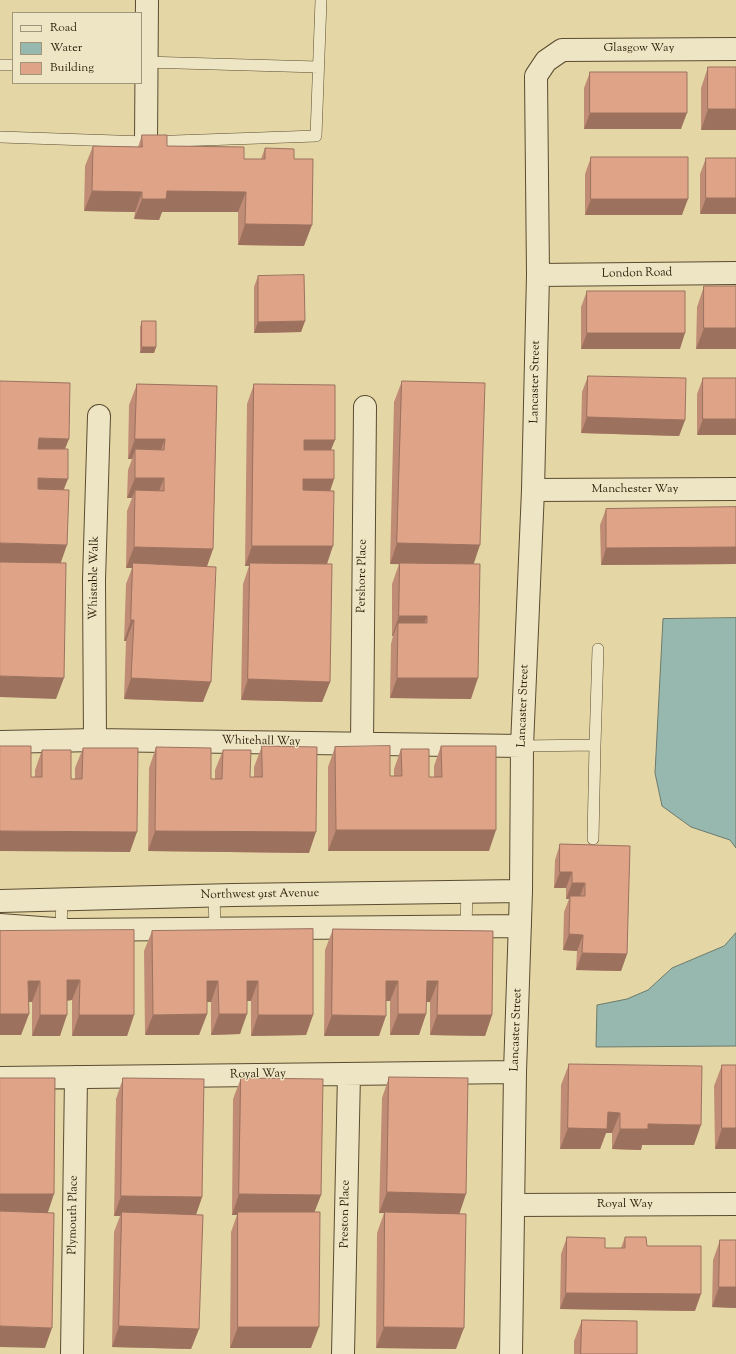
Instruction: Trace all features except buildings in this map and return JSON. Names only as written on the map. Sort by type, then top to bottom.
[{"type":"street","points":[[146,142],[144,62],[147,0]]},
{"type":"street","name":"Glasgow Way","points":[[546,61],[562,50],[736,49]]},
{"type":"street","name":"Lancaster Street","points":[[511,1354],[515,1072],[521,891],[522,746],[533,490],[538,275],[536,76],[546,61]]},
{"type":"street","name":"London Road","points":[[538,275],[736,273]]},
{"type":"street","name":"Pershore Place","points":[[362,744],[365,407]]},
{"type":"street","name":"Whistable Walk","points":[[95,740],[94,580],[99,416]]},
{"type":"street","name":"Manchester Way","points":[[533,490],[736,489]]},
{"type":"street","name":"Whitehall Way","points":[[0,742],[95,740],[522,746]]},
{"type":"street","name":"Northwest 91st Avenue","points":[[0,901],[214,895],[521,891]]},
{"type":"street","points":[[0,926],[61,929],[215,929],[520,926]]},
{"type":"street","name":"Royal Way","points":[[0,1078],[515,1072]]},
{"type":"street","name":"Preston Place","points":[[343,1354],[349,1074]]},
{"type":"street","name":"Plymouth Place","points":[[72,1354],[76,1077]]},
{"type":"street","name":"Royal Way","points":[[513,1205],[736,1204]]},
{"type":"lane","points":[[0,137],[146,142],[316,136],[321,0]]},
{"type":"lane","points":[[144,62],[318,67]]},
{"type":"lane","points":[[0,65],[12,65]]},
{"type":"lane","points":[[593,839],[598,649]]},
{"type":"lane","points":[[522,746],[595,745]]},
{"type":"lane","points":[[466,926],[467,892]]},
{"type":"lane","points":[[214,895],[215,929]]},
{"type":"lane","points":[[61,929],[62,899]]},
{"type":"water","points":[[736,618],[736,848],[730,840],[691,827],[662,806],[655,773],[663,619]]},
{"type":"water","points":[[736,933],[736,1046],[596,1047],[597,1005],[627,999],[648,990],[672,968],[724,946]]}]
